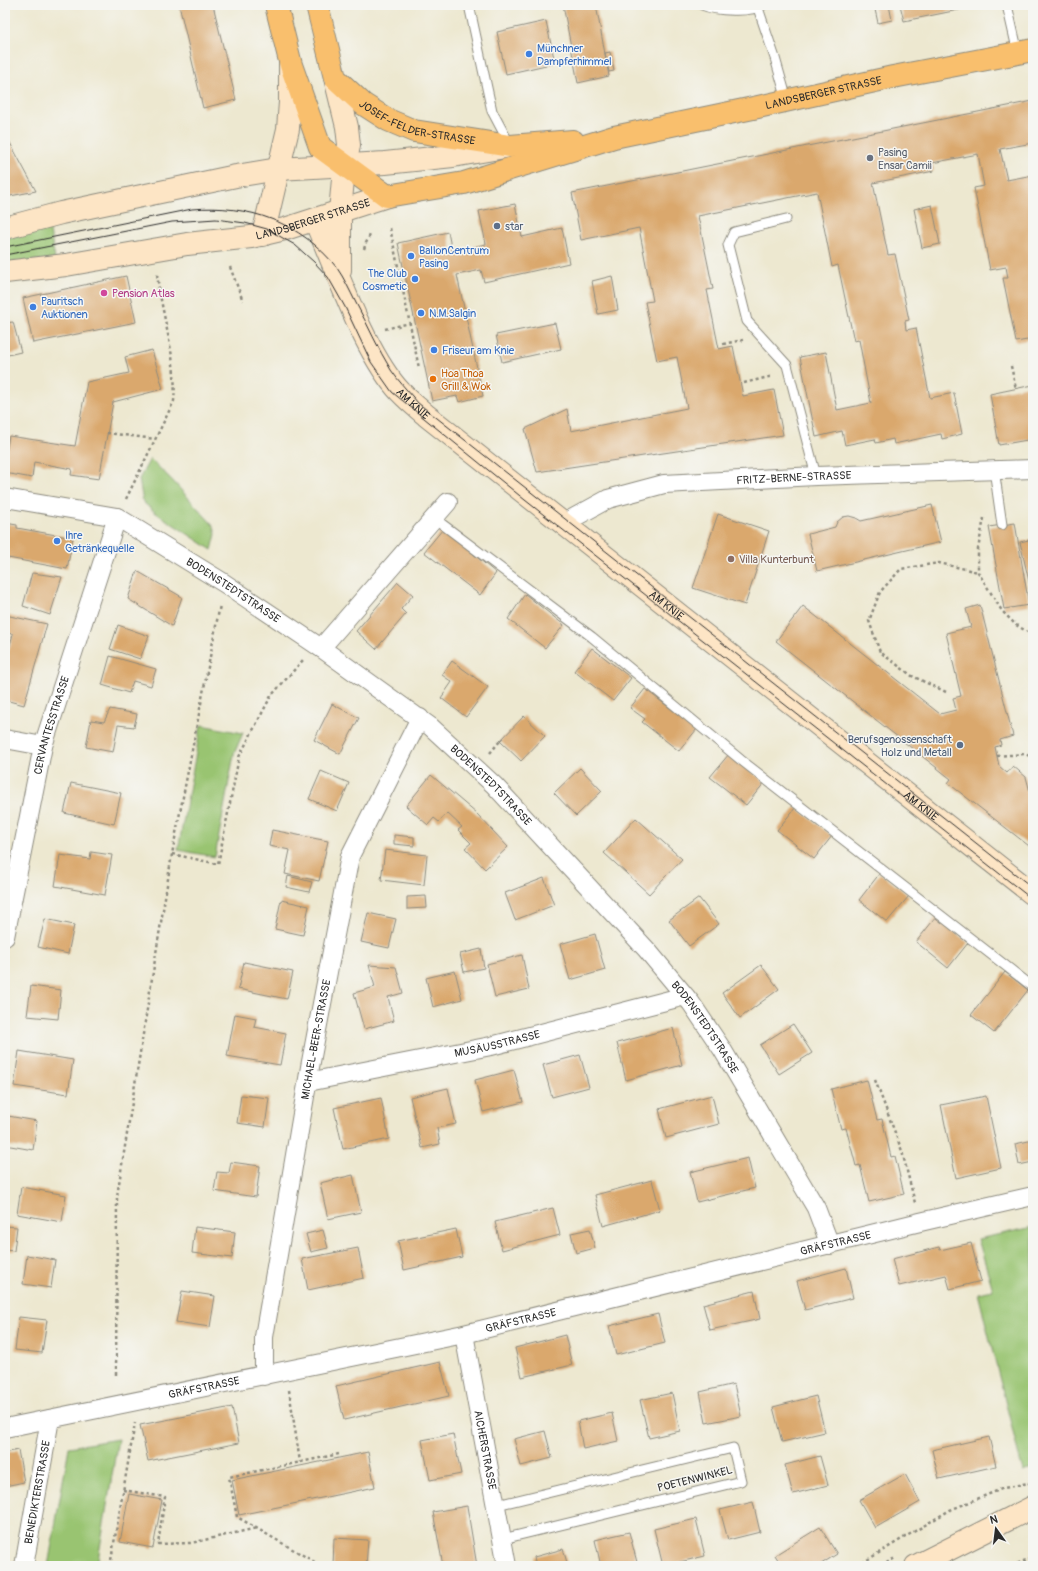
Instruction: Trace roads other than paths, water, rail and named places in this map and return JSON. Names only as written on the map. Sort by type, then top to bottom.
[{"type":"main road","points":[[276,5],[290,65],[320,147],[387,196]]},
{"type":"main road","name":"JOSEF-FELDER-STRASSE","points":[[317,5],[347,127],[349,145],[346,165]]},
{"type":"main road","name":"LANDSBERGER STRASSE","points":[[5,228],[60,213],[236,176],[278,169],[385,163],[453,156],[512,157],[614,137],[893,77],[1025,52]]},
{"type":"main road","points":[[263,235],[278,169],[284,151],[289,122],[290,65]]},
{"type":"main road","name":"JOSEF-FELDER-STRASSE","points":[[335,78],[374,112],[406,128],[512,157]]},
{"type":"main road","name":"LANDSBERGER STRASSE","points":[[5,272],[39,269],[172,247],[214,241],[235,240],[263,235],[315,220],[387,196],[464,183],[512,157]]},
{"type":"main road","name":"AM KNIE","points":[[340,281],[340,212],[346,165]]},
{"type":"main road","name":"AM KNIE","points":[[315,220],[340,281],[367,340],[396,388],[427,416],[1033,894]]},
{"type":"main road","points":[[916,1566],[1033,1507]]},
{"type":"street","name":"FRITZ-BERNE-STRASSE","points":[[564,524],[608,499],[664,484],[816,476],[1033,469]]},
{"type":"street","name":"BODENSTEDTSTRASSE","points":[[5,498],[116,517],[224,583],[314,652],[420,718],[494,785],[647,950],[685,996],[722,1049],[816,1208],[830,1245]]},
{"type":"street","points":[[314,652],[448,502]]},
{"type":"street","name":"CERVANTESSTRASSE","points":[[5,937],[43,746],[116,517]]},
{"type":"street","name":"MICHAEL-BEER-STRASSE","points":[[264,1376],[264,1337],[308,1082],[350,856],[420,718]]},
{"type":"street","points":[[5,739],[43,746]]},
{"type":"street","name":"MUSÄUSSTRASSE","points":[[308,1082],[491,1046],[685,996]]},
{"type":"street","name":"GRÄFSTRASSE","points":[[5,1428],[464,1334],[920,1222],[1033,1196]]},
{"type":"street","name":"AICHERSTRASSE","points":[[464,1334],[497,1505],[507,1566]]},
{"type":"street","name":"BENEDIKTERSTRASSE","points":[[24,1566],[50,1419]]},
{"type":"lane","points":[[469,5],[492,111],[512,157]]},
{"type":"lane","points":[[702,5],[729,10],[760,7],[787,100]]},
{"type":"lane","points":[[1007,5],[1025,52]]},
{"type":"lane","points":[[786,219],[734,232],[728,245],[747,321],[787,365],[816,476]]},
{"type":"lane","points":[[994,470],[1002,525]]},
{"type":"lane","points":[[434,518],[592,637],[741,760],[1033,987]]},
{"type":"lane","name":"POETENWINKEL","points":[[497,1505],[733,1448],[741,1481],[503,1539]]},
{"type":"tram line","points":[[5,247],[192,209],[213,208],[253,213],[272,219],[290,228],[323,252],[337,268],[391,370],[418,403],[1033,888]]},
{"type":"tram line","points":[[5,255],[172,222],[216,219],[245,223],[267,229],[295,245],[328,277],[345,307],[371,362],[392,392],[525,500],[1033,900]]},
{"type":"place","name":"Münchner Dampferhimmel","points":[[529,54]]},
{"type":"place","name":"Pasing Ensar Camii","points":[[870,158]]},
{"type":"place","name":"star","points":[[497,226]]},
{"type":"place","name":"BallonCentrum Pasing","points":[[411,256]]},
{"type":"place","name":"The Club Cosmetic","points":[[415,279]]},
{"type":"place","name":"Pension Atlas","points":[[104,293]]},
{"type":"place","name":"Pauritsch Auktionen","points":[[33,307]]},
{"type":"place","name":"N.M.Salgin","points":[[421,313]]},
{"type":"place","name":"Friseur am Knie","points":[[434,350]]},
{"type":"place","name":"Hoa Thoa Grill & Wok","points":[[433,379]]},
{"type":"place","name":"Ihre Getränkequelle","points":[[57,541]]},
{"type":"place","name":"Villa Kunterbunt","points":[[731,559]]},
{"type":"place","name":"Berufsgenossenschaft Holz und Metall","points":[[960,745]]}]
